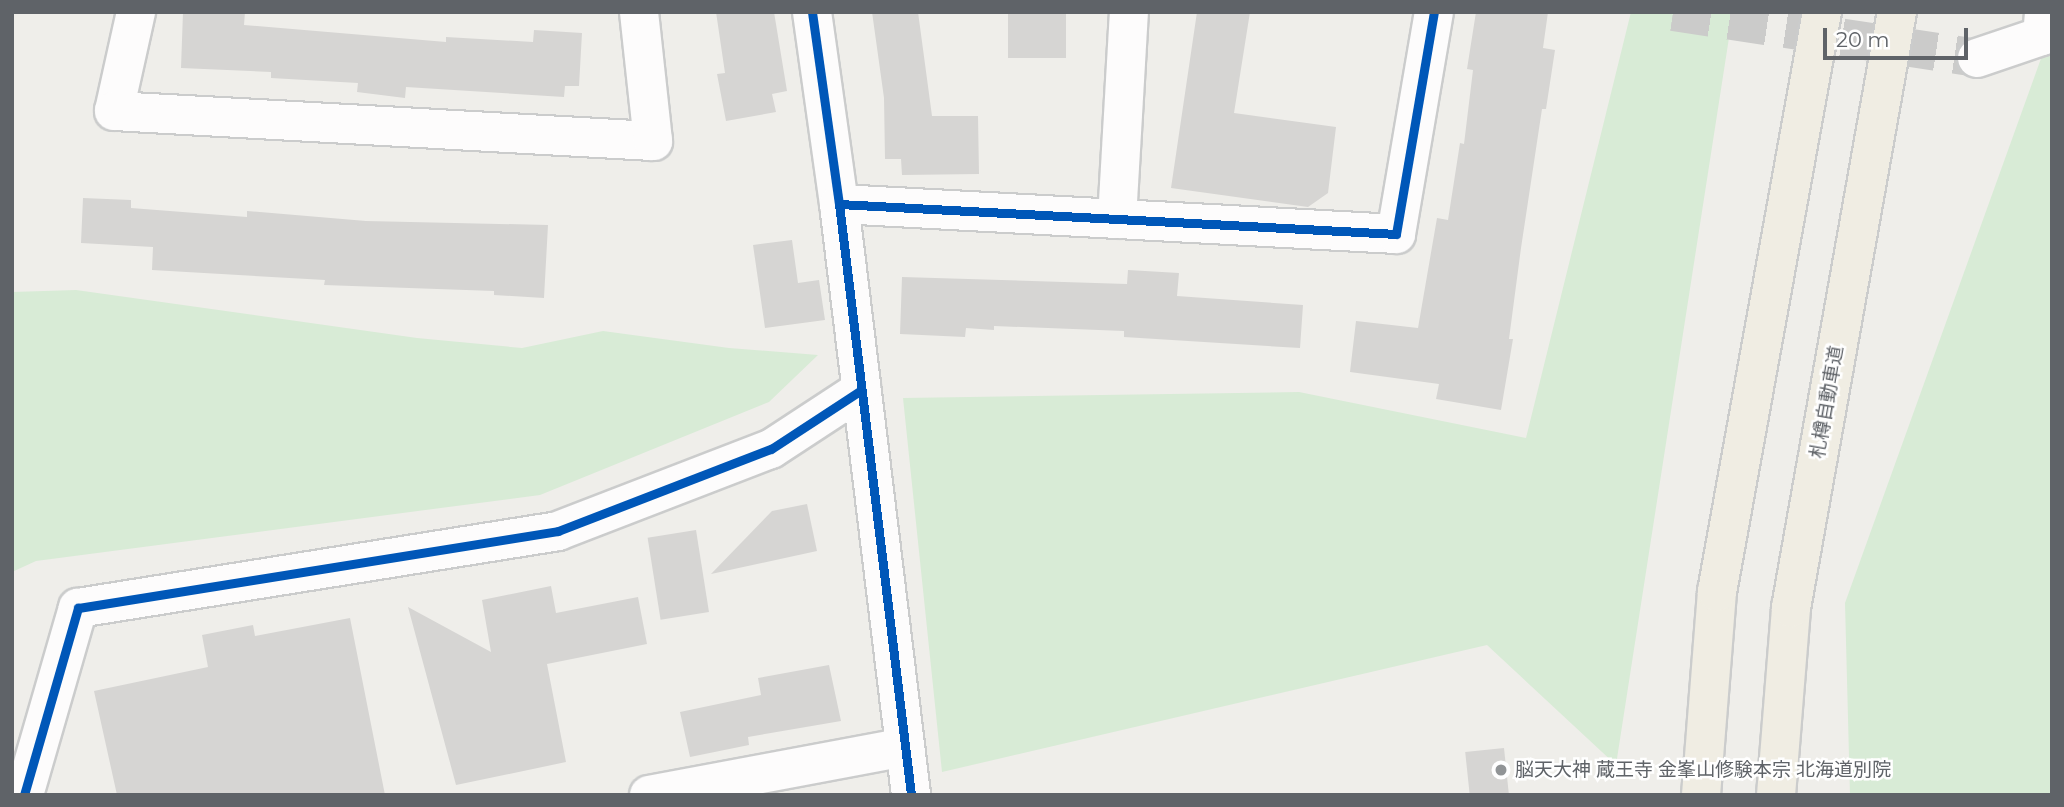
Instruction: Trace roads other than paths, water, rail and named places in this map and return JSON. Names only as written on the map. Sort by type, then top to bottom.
[{"type":"highway","points":[[1701,795],[1717,592],[1822,12]]},
{"type":"highway","name":"札樽自動車道","points":[[1776,795],[1791,608],[1897,12]]},
{"type":"street","points":[[136,12],[114,111],[653,141],[639,12]]},
{"type":"street","points":[[812,12],[839,204],[911,795]]},
{"type":"street","points":[[1117,219],[1129,12]]},
{"type":"street","points":[[839,204],[1396,234],[1434,12]]},
{"type":"street","points":[[1977,58],[2042,36],[2044,12]]},
{"type":"street","points":[[24,795],[78,608],[558,531],[771,449],[861,390]]},
{"type":"street","points":[[649,795],[905,747]]},
{"type":"tunnel","points":[[1673,12],[1977,58]]},
{"type":"place","name":"脳天大神 蔵王寺 金峯山修験本宗 北海道別院","points":[[1501,770]]}]
